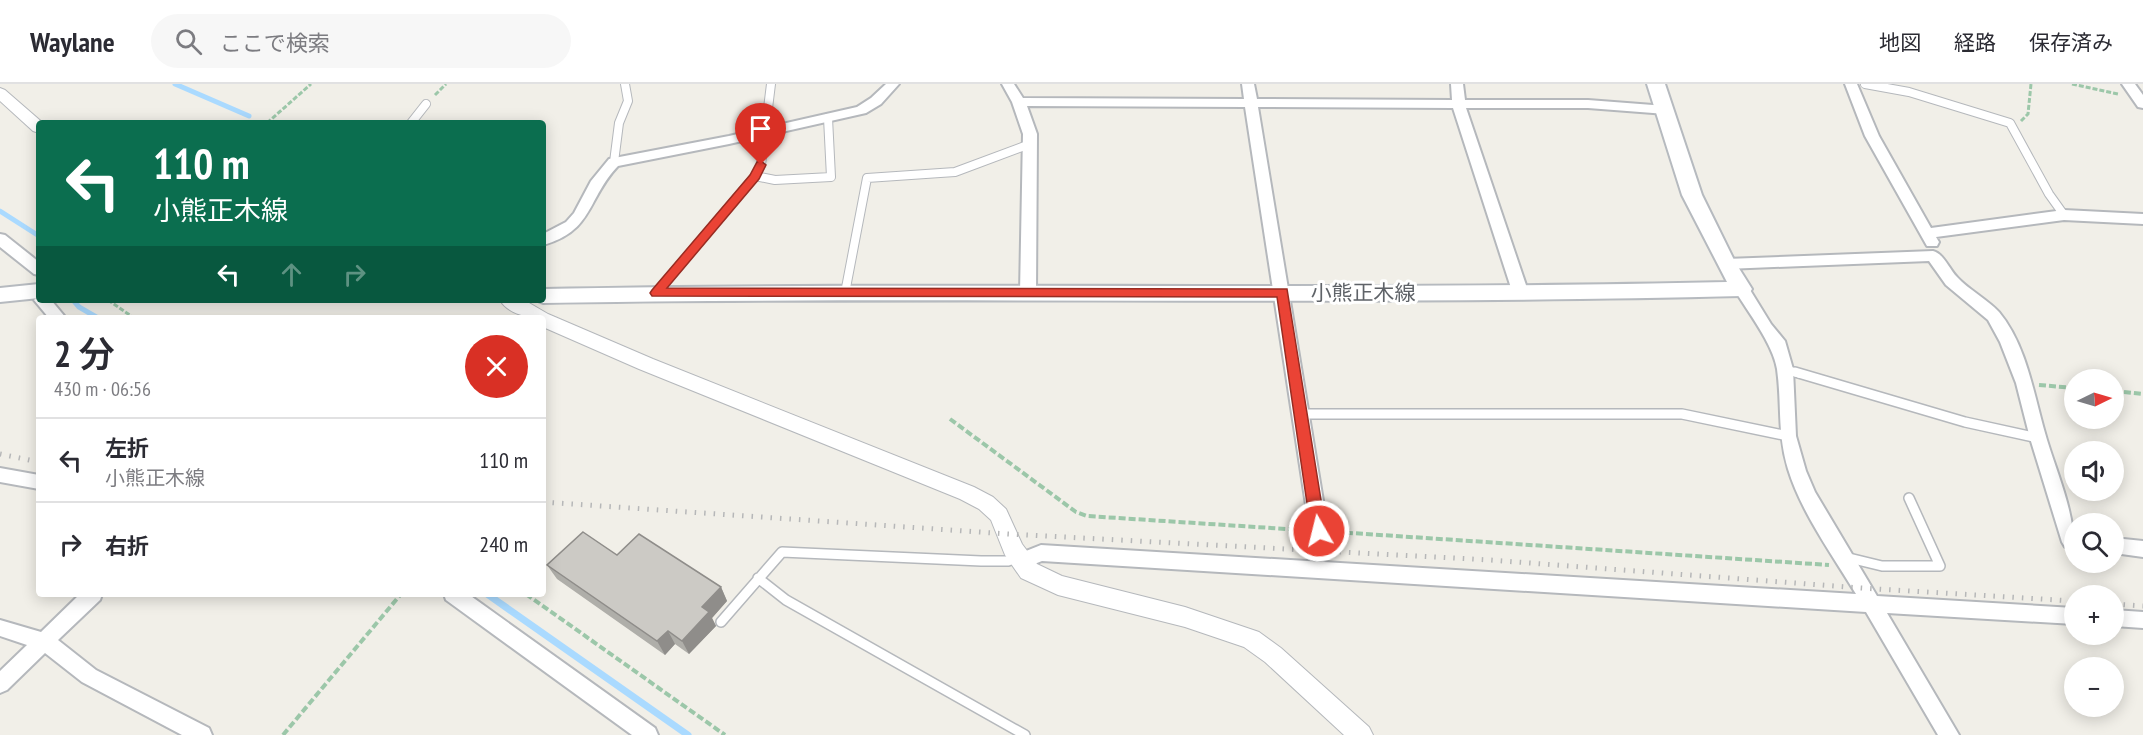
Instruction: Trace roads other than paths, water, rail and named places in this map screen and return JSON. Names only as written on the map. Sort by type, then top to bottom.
[{"type":"main road","points":[[1656,84],[1692,195],[1726,264],[1742,289]]},
{"type":"main road","name":"小熊正木線","points":[[546,296],[656,293],[1028,292],[1521,294],[1742,289]]},
{"type":"main road","points":[[0,295],[36,291]]},
{"type":"street","points":[[546,239],[559,236],[577,222],[605,170],[614,162],[861,110],[893,84]]},
{"type":"street","points":[[1008,84],[1019,102],[1030,134],[1028,292]]},
{"type":"street","points":[[1248,84],[1319,531]]},
{"type":"street","points":[[1457,84],[1469,138],[1521,294]]},
{"type":"street","points":[[1851,84],[1872,136],[1936,248],[1933,256]]},
{"type":"street","points":[[2128,84],[2141,101]]},
{"type":"street","points":[[0,93],[36,125]]},
{"type":"street","points":[[1019,102],[1588,104],[1666,110]]},
{"type":"street","points":[[1927,233],[2064,215],[2143,219]]},
{"type":"street","points":[[0,239],[36,268]]},
{"type":"street","points":[[1726,264],[1933,256]]},
{"type":"street","points":[[1933,256],[1951,281],[1993,316],[2008,341],[2024,383],[2038,438],[2064,520]]},
{"type":"street","points":[[1742,289],[1765,328],[1777,341],[1785,369],[1788,436],[1797,471],[1807,495],[1949,735]]},
{"type":"street","points":[[45,303],[55,315]]},
{"type":"street","points":[[514,303],[536,315]]},
{"type":"street","points":[[546,320],[646,364],[967,493],[986,503],[999,515],[1013,549],[1029,571],[1058,585],[1185,617],[1251,639],[1273,655],[1361,735]]},
{"type":"street","points":[[0,475],[36,481]]},
{"type":"street","points":[[2124,547],[2143,549]]},
{"type":"street","points":[[1021,559],[1041,553],[2064,615]]},
{"type":"street","points":[[0,684],[90,597]]},
{"type":"street","points":[[457,597],[648,735]]},
{"type":"street","points":[[2124,619],[2143,620]]},
{"type":"street","points":[[0,628],[44,641],[89,676],[202,735]]},
{"type":"lane","points":[[614,162],[620,123],[628,101],[625,84]]},
{"type":"lane","points":[[656,293],[755,176],[761,165],[771,84]]},
{"type":"lane","points":[[1865,84],[1920,95],[2010,123],[2049,194],[2064,215]]},
{"type":"lane","points":[[413,120],[426,104]]},
{"type":"lane","points":[[755,176],[775,180],[831,177],[828,118]]},
{"type":"lane","points":[[845,293],[867,178],[955,172],[1030,144]]},
{"type":"lane","points":[[1785,369],[1965,422],[2038,438]]},
{"type":"lane","points":[[1301,414],[1682,414],[1788,436]]},
{"type":"lane","points":[[1845,560],[1882,566],[1940,566],[1909,498]]},
{"type":"lane","points":[[721,622],[782,552],[981,561],[1021,559]]},
{"type":"lane","points":[[758,578],[786,600],[1025,735]]},
{"type":"waterway","points":[[175,84],[249,116]]},
{"type":"waterway","points":[[0,211],[36,234]]},
{"type":"waterway","points":[[76,303],[93,315]]},
{"type":"waterway","points":[[491,597],[688,735]]},
{"type":"railway","points":[[0,454],[36,461]]},
{"type":"railway","points":[[546,502],[1008,534],[1490,560],[1861,588],[2064,600]]},
{"type":"railway","points":[[2124,605],[2143,606]]}]
